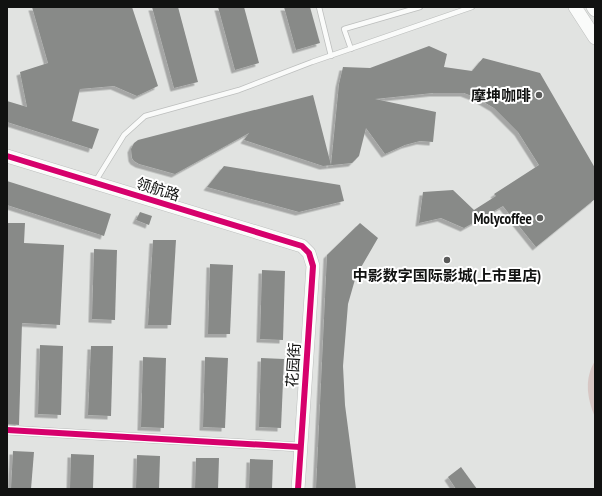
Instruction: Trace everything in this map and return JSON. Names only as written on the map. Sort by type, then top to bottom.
[{"type":"street","points":[[575,7],[595,38]]},
{"type":"street","name":"领航路","points":[[7,156],[302,246]]},
{"type":"street","name":"花园街","points":[[298,489],[313,266],[309,253],[302,246]]},
{"type":"street","points":[[7,430],[300,447]]},
{"type":"lane","points":[[319,7],[331,56]]},
{"type":"lane","points":[[351,49],[344,29],[420,7]]},
{"type":"lane","points":[[94,183],[124,135],[145,116],[239,90],[472,7]]},
{"type":"shaded area","points":[[595,361],[595,417],[590,403],[588,381],[589,374]]},
{"type":"building","points":[[32,7],[132,7],[158,86],[137,96],[114,86],[80,89],[72,121],[99,129],[92,149],[7,122],[7,101],[27,107],[20,72],[48,63]]},
{"type":"building","points":[[152,7],[178,7],[198,82],[174,88]]},
{"type":"building","points":[[218,7],[244,7],[259,63],[235,70]]},
{"type":"building","points":[[284,7],[310,7],[320,43],[296,50]]},
{"type":"building","points":[[429,46],[447,54],[444,67],[472,71],[483,58],[540,73],[595,168],[595,199],[536,247],[503,206],[464,228],[441,218],[419,223],[423,192],[453,190],[474,210],[496,196],[494,194],[539,165],[518,132],[494,108],[477,98],[464,93],[433,93],[375,99],[436,112],[433,142],[420,141],[405,145],[385,154],[366,128],[359,156],[352,163],[323,166],[244,140],[249,133],[175,174],[139,164],[132,158],[131,149],[134,143],[138,140],[313,95],[331,165],[339,84],[343,67],[370,68]]},
{"type":"building","points":[[224,166],[340,185],[344,201],[299,212],[207,187]]},
{"type":"building","points":[[7,181],[111,214],[104,236],[7,205]]},
{"type":"building","points":[[140,212],[152,216],[149,225],[136,220]]},
{"type":"building","points":[[7,223],[25,223],[24,243],[64,245],[60,325],[22,323],[19,425],[7,424]]},
{"type":"building","points":[[360,223],[378,238],[356,276],[348,304],[343,366],[345,405],[356,489],[316,489],[327,255]]},
{"type":"building","points":[[153,240],[176,240],[171,325],[148,325]]},
{"type":"building","points":[[94,249],[117,250],[115,320],[92,319]]},
{"type":"building","points":[[210,264],[233,265],[230,334],[208,334]]},
{"type":"building","points":[[262,270],[285,271],[283,340],[260,339]]},
{"type":"building","points":[[40,345],[63,346],[61,415],[38,414]]},
{"type":"building","points":[[91,346],[113,346],[111,416],[88,415]]},
{"type":"building","points":[[143,357],[166,358],[164,428],[141,427]]},
{"type":"building","points":[[205,357],[228,358],[225,428],[203,427]]},
{"type":"building","points":[[261,358],[284,359],[281,428],[259,427]]},
{"type":"building","points":[[13,451],[34,452],[31,489],[11,489]]},
{"type":"building","points":[[71,454],[94,455],[93,489],[70,489]]},
{"type":"building","points":[[137,455],[160,456],[159,489],[136,489]]},
{"type":"building","points":[[196,458],[219,458],[218,489],[195,489]]},
{"type":"building","points":[[250,459],[273,460],[272,489],[249,489]]},
{"type":"building","points":[[461,467],[477,489],[456,489],[448,477]]},
{"type":"cycle path","points":[[7,156],[302,246],[309,253],[313,266],[298,489]]},
{"type":"cycle path","points":[[7,430],[300,447]]},
{"type":"place","name":"摩坤咖啡","points":[[539,95]]},
{"type":"place","name":"Molycoffee","points":[[540,218]]},
{"type":"place","name":"中影数字国际影城(上市里店)","points":[[447,260]]}]
